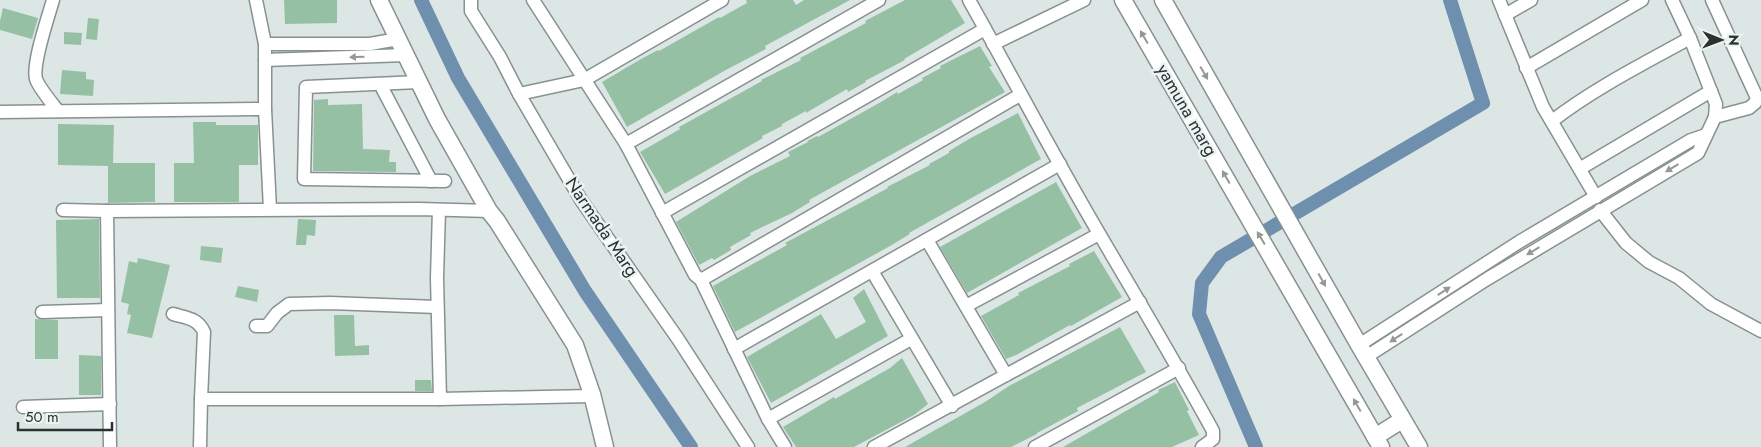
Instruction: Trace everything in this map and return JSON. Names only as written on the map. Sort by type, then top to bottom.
[{"type":"street","points":[[53,0],[37,58],[36,80],[58,111]]},
{"type":"street","points":[[256,0],[265,44],[270,209]]},
{"type":"street","points":[[379,0],[437,119],[489,211],[498,221],[575,345],[592,396],[605,447]]},
{"type":"street","name":"Narmada Marg","points":[[464,0],[471,6],[519,94],[581,200],[678,339],[748,447]]},
{"type":"street","points":[[533,0],[626,144],[695,275],[701,280],[768,419],[785,447]]},
{"type":"street","points":[[519,94],[584,80],[722,0]]},
{"type":"street","points":[[626,144],[880,0]]},
{"type":"street","points":[[969,0],[1020,95],[1214,431],[1213,439],[1202,447]]},
{"type":"street","points":[[994,44],[1084,0]]},
{"type":"street","name":"yamuna marg","points":[[1123,0],[1378,442]]},
{"type":"street","name":"yamuna marg","points":[[1163,0],[1362,351],[1419,447]]},
{"type":"street","points":[[1499,0],[1543,107],[1596,197]]},
{"type":"street","points":[[1505,15],[1531,0]]},
{"type":"street","points":[[1526,68],[1642,0]]},
{"type":"street","points":[[1362,351],[1487,279],[1698,152],[1715,117],[1716,104],[1690,38],[1672,0]]},
{"type":"street","points":[[1712,0],[1755,92],[1758,103],[1749,108],[1715,117]]},
{"type":"street","points":[[662,213],[985,28]]},
{"type":"street","points":[[1552,121],[1572,105],[1598,89],[1690,38]]},
{"type":"street","points":[[265,44],[370,44],[398,39]]},
{"type":"street","points":[[265,60],[406,55]]},
{"type":"street","points":[[419,82],[306,87],[304,179],[445,181]]},
{"type":"street","points":[[380,84],[432,180]]},
{"type":"street","points":[[1580,168],[1711,92]]},
{"type":"street","points":[[701,280],[1020,95]]},
{"type":"street","points":[[0,100],[4,112],[266,109]]},
{"type":"street","points":[[1362,351],[1519,242],[1691,140],[1706,135]]},
{"type":"street","points":[[734,349],[1060,164]]},
{"type":"street","points":[[64,210],[489,211]]},
{"type":"street","points":[[439,210],[437,307],[440,398]]},
{"type":"street","points":[[1600,210],[1626,243],[1649,262],[1679,278],[1711,304],[1761,331]]},
{"type":"street","points":[[107,211],[110,447]]},
{"type":"street","points":[[966,306],[1100,234]]},
{"type":"street","points":[[927,240],[1006,375]]},
{"type":"street","points":[[872,271],[952,406]]},
{"type":"street","points":[[874,447],[1140,302]]},
{"type":"street","points":[[256,326],[267,326],[277,313],[290,304],[330,303],[437,307]]},
{"type":"street","points":[[42,312],[108,310]]},
{"type":"street","points":[[173,314],[201,324],[204,332],[200,447]]},
{"type":"street","points":[[768,419],[911,339]]},
{"type":"street","points":[[1035,447],[1179,368]]},
{"type":"street","points":[[201,399],[592,396]]},
{"type":"street","points":[[24,407],[110,404]]},
{"type":"street","points":[[1378,442],[1402,420]]},
{"type":"building","points":[[284,0],[337,0],[337,23],[285,24]]},
{"type":"building","points":[[746,0],[793,0],[796,5],[804,0],[850,0],[765,46],[766,49],[627,127],[602,82],[641,59],[747,3]]},
{"type":"building","points":[[905,0],[951,0],[965,23],[848,92],[847,89],[806,113],[806,111],[782,124],[782,126],[762,136],[763,138],[665,194],[640,152],[680,129],[679,127]]},
{"type":"building","points":[[3,8],[38,18],[32,39],[0,30]]},
{"type":"building","points":[[88,18],[99,19],[97,40],[86,39]]},
{"type":"building","points":[[64,32],[82,33],[81,45],[64,44]]},
{"type":"building","points":[[980,46],[992,66],[989,67],[1005,92],[809,200],[810,202],[792,213],[750,233],[751,235],[730,247],[731,250],[714,260],[712,258],[699,265],[676,222],[750,176],[790,156],[788,152],[807,141],[818,137],[897,92],[898,94],[941,68],[940,66]]},
{"type":"building","points":[[62,70],[86,72],[86,79],[94,80],[93,96],[60,94]]},
{"type":"building","points":[[328,99],[328,105],[362,104],[363,149],[390,150],[389,162],[396,162],[396,172],[313,171],[314,100]]},
{"type":"building","points":[[1018,113],[1041,159],[735,332],[713,286],[787,245],[785,243],[930,165],[969,139]]},
{"type":"building","points":[[193,122],[216,122],[216,125],[258,125],[258,165],[239,165],[239,202],[174,202],[174,163],[194,163]]},
{"type":"building","points":[[58,124],[114,125],[113,163],[155,163],[155,202],[108,203],[108,166],[58,165]]},
{"type":"building","points":[[1056,182],[1082,228],[967,293],[940,247]]},
{"type":"building","points":[[99,219],[100,298],[57,298],[56,220]]},
{"type":"building","points":[[298,219],[316,220],[315,236],[307,235],[306,245],[296,245]]},
{"type":"building","points":[[201,246],[223,248],[221,263],[200,260]]},
{"type":"building","points":[[1094,251],[1122,297],[1071,326],[1006,359],[981,316]]},
{"type":"building","points":[[138,258],[170,265],[152,338],[127,333],[131,315],[127,314],[129,304],[121,302],[129,261],[137,263]]},
{"type":"building","points":[[238,286],[259,290],[257,302],[235,297]]},
{"type":"building","points":[[864,289],[888,336],[771,403],[747,357],[821,314],[836,339],[866,322],[853,298]]},
{"type":"building","points":[[334,315],[354,315],[355,346],[369,345],[369,355],[335,356]]},
{"type":"building","points":[[35,319],[58,320],[58,359],[35,359]]},
{"type":"building","points":[[1120,327],[1146,372],[1077,408],[1078,411],[1037,434],[1011,447],[905,447],[985,402],[1009,386]]},
{"type":"building","points":[[79,355],[101,356],[101,395],[79,395]]},
{"type":"building","points":[[902,358],[928,404],[914,415],[854,447],[796,447],[783,427],[834,397],[835,399],[890,368]]},
{"type":"building","points":[[415,380],[431,380],[432,391],[415,391]]},
{"type":"building","points":[[1175,382],[1199,435],[1172,447],[1063,447],[1159,392],[1158,390]]},
{"type":"waterway","points":[[421,0],[458,78],[585,291],[691,447]]},
{"type":"waterway","points":[[1256,447],[1199,314],[1202,283],[1221,257],[1483,103],[1450,0]]}]
